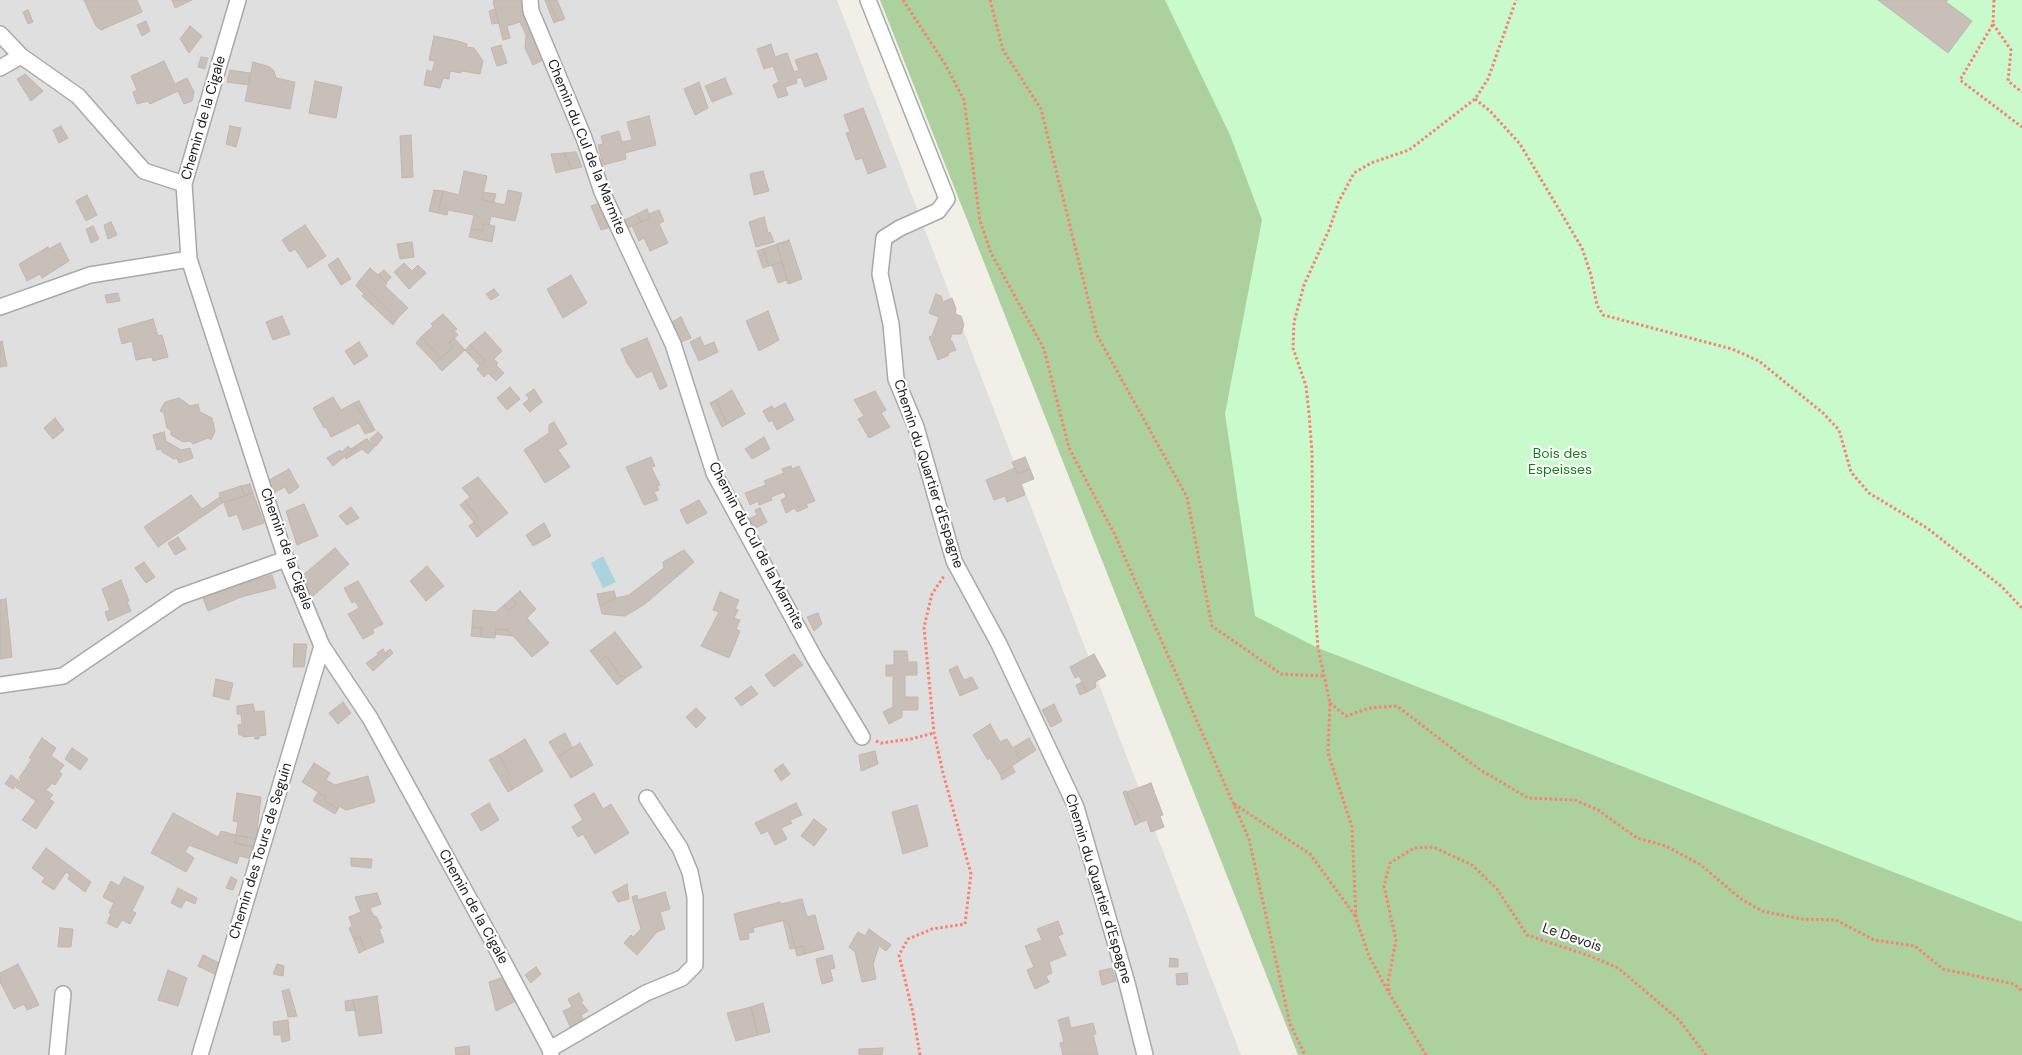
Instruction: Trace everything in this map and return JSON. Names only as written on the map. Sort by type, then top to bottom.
[{"type":"street","name":"Chemin de la Cigale","points":[[238,0],[184,184],[189,259],[286,559],[322,646],[370,718],[550,1052]]},
{"type":"street","name":"Chemin du Cul de la Marmite","points":[[530,0],[531,11],[584,138],[602,192],[673,344],[714,473],[815,659],[862,737]]},
{"type":"street","name":"Chemin du Quartier d'Espagne","points":[[868,0],[947,199],[938,211],[900,228],[884,238],[880,274],[891,324],[896,379],[916,427],[954,562],[998,644],[1076,807],[1127,983],[1145,1055]]},
{"type":"street","points":[[0,34],[21,56],[78,96],[144,171],[184,184]]},
{"type":"street","points":[[0,68],[21,56]]},
{"type":"street","points":[[0,307],[90,276],[189,259]]},
{"type":"street","points":[[0,685],[63,676],[179,597],[286,559]]},
{"type":"street","name":"Chemin des Tours de Seguin","points":[[200,1055],[322,646]]},
{"type":"street","points":[[550,1052],[646,993],[682,978],[695,965],[695,897],[690,872],[680,848],[647,798]]},
{"type":"street","points":[[57,1055],[63,994]]},
{"type":"path","points":[[904,0],[945,64],[964,100],[980,221],[991,253],[1044,349],[1069,448],[1114,533],[1249,839],[1290,1024],[1305,1055]]},
{"type":"path","points":[[990,0],[1002,50],[1041,109],[1097,335],[1187,497],[1212,626],[1281,674],[1325,676]]},
{"type":"path","points":[[1426,1055],[1369,956],[1356,918],[1352,827],[1328,753],[1330,703],[1318,648],[1313,576],[1310,413],[1306,386],[1294,348],[1294,322],[1304,285],[1329,230],[1339,201],[1354,173],[1371,163],[1409,150],[1475,99],[1488,79],[1516,0]]},
{"type":"path","points":[[1994,0],[1993,24],[1960,80],[2022,127]]},
{"type":"path","points":[[1993,24],[2011,50],[2008,80],[2022,92]]},
{"type":"path","points":[[1475,99],[1490,111],[1520,144],[1582,248],[1591,275],[1597,305],[1603,315],[1732,349],[1759,361],[1823,413],[1839,430],[1852,472],[1869,493],[1927,528],[2001,586],[2022,608]]},
{"type":"path","points":[[920,1055],[913,1012],[899,955],[908,939],[932,929],[965,924],[971,874],[934,733],[924,627],[932,594],[954,562]]},
{"type":"path","points":[[1330,703],[1346,716],[1370,708],[1396,706],[1479,769],[1528,798],[1575,800],[1598,810],[1637,838],[1666,846],[1701,865],[1741,899],[1762,911],[1801,919],[1836,920],[1874,940],[1915,946],[1943,969],[2014,984],[2022,991]]},
{"type":"path","points":[[862,737],[882,743],[911,739],[934,733]]},
{"type":"path","points":[[1234,804],[1310,854],[1356,918]]},
{"type":"path","name":"Le Devois","points":[[1389,993],[1388,982],[1396,940],[1384,886],[1390,863],[1414,848],[1433,847],[1472,865],[1497,889],[1526,934],[1593,956],[1618,968],[1679,1020],[1706,1055]]},
{"type":"shaded area","points":[[0,0],[837,0],[1241,1055],[0,1055]]},
{"type":"green space","name":"Bois des Espeisses","points":[[880,0],[2022,0],[2022,1055],[1298,1055]]},
{"type":"green space","name":"Bois des Espeisses","points":[[1165,0],[2022,0],[2022,922],[1318,648],[1255,616],[1225,414],[1262,220],[1230,135]]},
{"type":"water","points":[[603,556],[616,582],[603,588],[591,563]]},
{"type":"building","points":[[84,0],[137,0],[142,12],[101,30],[96,26]]},
{"type":"building","points":[[172,0],[192,0],[175,8]]},
{"type":"building","points":[[521,0],[522,12],[545,59],[533,65],[525,48],[526,35],[520,22],[507,26],[510,38],[503,40],[493,1]]},
{"type":"building","points":[[545,0],[548,0],[558,21],[554,23]]},
{"type":"building","points":[[548,0],[557,0],[565,19],[558,21]]},
{"type":"building","points":[[1878,0],[1948,0],[1946,2],[1972,21],[1948,53]]},
{"type":"building","points":[[495,9],[499,23],[492,24],[489,11]]},
{"type":"building","points":[[28,10],[33,22],[28,24],[23,12]]},
{"type":"building","points":[[146,21],[150,31],[142,36],[137,25]]},
{"type":"building","points":[[190,26],[202,36],[189,53],[180,39]]},
{"type":"building","points":[[434,36],[458,41],[467,44],[466,47],[474,48],[483,61],[480,74],[450,71],[449,79],[443,78],[440,88],[424,85],[427,70],[432,72],[435,61],[429,60]]},
{"type":"building","points":[[771,44],[775,57],[787,53],[794,72],[799,70],[795,60],[817,53],[827,79],[805,87],[801,77],[796,79],[797,83],[785,87],[788,95],[778,98],[773,85],[779,82],[773,66],[764,69],[757,49]]},
{"type":"building","points":[[501,45],[507,63],[497,66],[491,48]]},
{"type":"building","points":[[201,57],[208,58],[205,69],[198,67]]},
{"type":"building","points":[[164,61],[175,84],[187,78],[194,92],[192,101],[184,104],[178,91],[150,104],[148,101],[137,104],[133,92],[137,90],[131,76]]},
{"type":"building","points":[[253,62],[270,67],[274,71],[276,78],[295,82],[290,109],[245,101]]},
{"type":"building","points":[[230,70],[250,73],[248,85],[227,82]]},
{"type":"building","points":[[25,74],[43,91],[31,101],[17,79]]},
{"type":"building","points":[[725,78],[732,94],[712,102],[705,86]]},
{"type":"building","points":[[315,81],[342,87],[336,118],[309,113]]},
{"type":"building","points":[[699,82],[708,108],[695,115],[684,89]]},
{"type":"building","points":[[863,108],[886,167],[868,174],[862,158],[856,160],[846,133],[850,132],[844,115]]},
{"type":"building","points":[[649,116],[656,145],[625,153],[626,159],[603,165],[598,145],[603,144],[601,136],[619,131],[622,142],[632,140],[627,122]]},
{"type":"building","points":[[61,126],[68,138],[59,143],[53,130]]},
{"type":"building","points":[[230,126],[241,128],[236,147],[226,144]]},
{"type":"building","points":[[411,135],[413,177],[402,178],[400,136]]},
{"type":"building","points":[[576,152],[582,167],[572,169],[564,153]]},
{"type":"building","points":[[564,153],[572,169],[556,173],[551,154]]},
{"type":"building","points":[[464,171],[487,176],[482,200],[505,205],[508,190],[522,193],[515,221],[491,216],[489,225],[484,224],[483,231],[471,229],[474,215],[448,210],[447,215],[438,213],[443,191],[459,195]]},
{"type":"building","points":[[763,171],[769,191],[754,195],[750,174]]},
{"type":"building","points":[[434,190],[443,191],[438,213],[429,211]]},
{"type":"building","points":[[483,192],[496,194],[494,202],[482,200]]},
{"type":"building","points":[[87,195],[97,215],[86,221],[76,201]]},
{"type":"building","points":[[600,203],[610,227],[601,230],[591,206]]},
{"type":"building","points":[[647,209],[650,218],[641,222],[637,214]]},
{"type":"building","points":[[659,210],[664,221],[659,224],[668,243],[650,251],[644,238],[639,241],[632,226],[650,218],[649,214]]},
{"type":"building","points":[[637,214],[641,222],[626,229],[623,221]]},
{"type":"building","points":[[764,217],[768,233],[770,232],[774,242],[756,247],[749,222]]},
{"type":"building","points":[[111,222],[117,235],[108,239],[104,225]]},
{"type":"building","points":[[484,224],[495,226],[492,242],[469,237],[471,229],[483,231]]},
{"type":"building","points":[[305,225],[326,256],[308,268],[295,249],[290,252],[282,240]]},
{"type":"building","points":[[93,226],[99,239],[91,243],[86,229]]},
{"type":"building","points":[[789,240],[802,279],[788,284],[777,244]]},
{"type":"building","points":[[412,242],[414,257],[400,259],[397,244]]},
{"type":"building","points":[[60,243],[69,261],[42,278],[40,274],[27,281],[19,264],[48,247],[49,249]]},
{"type":"building","points":[[777,244],[782,262],[769,266],[763,249]]},
{"type":"building","points":[[763,249],[769,266],[763,268],[757,251]]},
{"type":"building","points":[[338,258],[351,279],[341,285],[328,265]]},
{"type":"building","points":[[782,262],[787,280],[778,283],[772,265]]},
{"type":"building","points":[[404,263],[412,271],[418,265],[426,273],[409,289],[394,272]]},
{"type":"building","points":[[370,268],[387,283],[385,286],[408,308],[397,319],[359,281]]},
{"type":"building","points":[[384,270],[391,277],[387,282],[378,275]]},
{"type":"building","points":[[571,275],[587,303],[563,318],[547,289]]},
{"type":"building","points":[[359,281],[397,319],[393,325],[362,296],[364,294],[356,286]]},
{"type":"building","points":[[494,289],[499,295],[491,300],[486,294]]},
{"type":"building","points":[[118,293],[120,301],[107,303],[105,295]]},
{"type":"building","points":[[936,294],[941,296],[943,302],[952,298],[956,309],[955,314],[961,316],[964,325],[961,334],[952,334],[950,340],[956,350],[938,360],[929,337],[932,336],[939,317],[929,313]]},
{"type":"building","points":[[768,311],[779,340],[759,351],[746,321]]},
{"type":"building","points":[[443,314],[457,329],[454,331],[458,335],[449,343],[453,347],[441,358],[421,337],[433,326],[431,324]]},
{"type":"building","points":[[282,316],[290,334],[273,340],[266,322]]},
{"type":"building","points":[[681,317],[691,338],[679,343],[670,323]]},
{"type":"building","points":[[153,319],[158,336],[162,335],[168,357],[153,361],[152,357],[136,360],[132,341],[122,344],[118,329]]},
{"type":"building","points":[[485,332],[502,351],[494,359],[498,363],[496,365],[504,373],[496,381],[488,373],[484,377],[477,369],[485,361],[470,345]]},
{"type":"building","points":[[421,337],[441,358],[435,363],[416,343]]},
{"type":"building","points":[[700,337],[704,346],[714,342],[718,352],[699,361],[690,342]]},
{"type":"building","points":[[454,338],[465,350],[442,371],[435,363],[453,347],[449,343]]},
{"type":"building","points":[[647,338],[667,386],[660,390],[652,371],[637,378],[627,363],[621,349]]},
{"type":"building","points":[[2,341],[7,366],[0,367],[0,342]]},
{"type":"building","points":[[359,342],[368,356],[354,365],[345,351]]},
{"type":"building","points":[[470,345],[485,361],[480,366],[465,350]]},
{"type":"building","points":[[510,387],[520,399],[507,410],[497,398]]},
{"type":"building","points":[[534,389],[542,402],[530,412],[523,404],[529,399],[526,395]]},
{"type":"building","points":[[732,390],[745,414],[727,424],[716,400]]},
{"type":"building","points":[[875,391],[886,410],[881,413],[890,427],[869,438],[858,419],[864,416],[854,400]]},
{"type":"building","points":[[333,397],[341,410],[354,403],[373,431],[365,434],[359,423],[331,437],[313,408]]},
{"type":"building","points":[[179,398],[190,406],[198,404],[200,412],[212,418],[215,431],[211,440],[208,438],[193,444],[190,441],[183,442],[171,435],[171,430],[167,428],[164,413],[160,411],[165,402]]},
{"type":"building","points":[[716,400],[727,424],[722,427],[710,403]]},
{"type":"building","points":[[359,401],[375,430],[373,431],[354,403]]},
{"type":"building","points":[[785,403],[794,420],[777,430],[772,420],[769,422],[763,411],[772,406],[774,409]]},
{"type":"building","points":[[55,418],[64,430],[53,439],[44,428]]},
{"type":"building","points":[[554,422],[567,444],[558,450],[570,467],[545,483],[524,450],[549,433],[549,425]]},
{"type":"building","points":[[164,432],[166,441],[181,450],[190,448],[193,458],[179,463],[177,458],[174,459],[162,452],[162,449],[157,450],[153,435]]},
{"type":"building","points":[[378,432],[383,437],[376,446],[370,439]]},
{"type":"building","points":[[764,437],[770,449],[752,459],[745,449]]},
{"type":"building","points":[[366,439],[333,466],[327,458],[340,450],[342,452],[348,446],[351,449]]},
{"type":"building","points":[[367,439],[375,446],[368,454],[362,449],[346,459],[345,457]]},
{"type":"building","points":[[651,457],[655,466],[651,467],[660,485],[657,486],[659,490],[654,492],[658,500],[644,505],[626,467]]},
{"type":"building","points":[[1025,457],[1030,469],[1017,474],[1012,462]]},
{"type":"building","points":[[791,466],[792,469],[799,466],[815,501],[806,504],[808,507],[797,512],[795,508],[786,513],[781,500],[786,497],[784,492],[771,497],[772,500],[759,505],[758,501],[750,505],[745,493],[766,485],[764,481],[784,473],[782,469]]},
{"type":"building","points":[[1015,468],[1017,474],[1030,469],[1034,479],[1021,484],[1025,495],[1007,502],[1005,496],[994,500],[986,480]]},
{"type":"building","points":[[289,469],[299,487],[289,494],[285,487],[269,495],[264,483]]},
{"type":"building","points":[[478,477],[508,513],[482,533],[474,522],[478,518],[465,501],[470,497],[462,488]]},
{"type":"building","points":[[250,484],[253,493],[245,496],[241,486]]},
{"type":"building","points":[[241,486],[245,496],[222,503],[219,493]]},
{"type":"building","points":[[253,493],[264,523],[243,530],[237,514],[229,517],[224,503]]},
{"type":"building","points":[[191,495],[202,509],[220,497],[222,503],[158,547],[144,527]]},
{"type":"building","points":[[699,500],[707,513],[687,524],[680,510]]},
{"type":"building","points":[[465,501],[478,518],[474,522],[460,505]]},
{"type":"building","points":[[304,504],[318,536],[297,545],[286,511]]},
{"type":"building","points":[[351,507],[359,518],[347,525],[339,516]]},
{"type":"building","points":[[760,508],[767,522],[754,529],[749,519],[757,515],[755,510]]},
{"type":"building","points":[[474,522],[482,533],[477,537],[469,526]]},
{"type":"building","points":[[544,523],[551,536],[533,546],[526,535]]},
{"type":"building","points":[[178,537],[186,549],[175,555],[168,543]]},
{"type":"building","points":[[335,548],[349,564],[312,597],[302,576]]},
{"type":"building","points":[[684,550],[694,562],[645,604],[625,616],[602,614],[600,606],[612,599],[629,595],[664,568],[663,562]]},
{"type":"building","points":[[144,562],[155,577],[146,583],[135,568]]},
{"type":"building","points":[[427,566],[444,586],[426,601],[410,581]]},
{"type":"building","points":[[272,575],[276,588],[241,597],[208,611],[203,598],[240,582],[241,584]]},
{"type":"building","points":[[121,580],[131,611],[108,621],[105,612],[110,610],[102,589]]},
{"type":"building","points":[[358,581],[383,624],[373,629],[374,633],[363,639],[348,614],[359,608],[355,601],[352,603],[344,588]]},
{"type":"building","points":[[520,591],[536,609],[527,618],[549,643],[532,657],[508,630],[496,629],[495,638],[481,637],[482,628],[472,627],[473,610],[496,612],[504,605],[509,611],[517,604],[512,598]]},
{"type":"building","points":[[614,591],[616,598],[600,606],[597,594]]},
{"type":"building","points":[[720,592],[739,600],[735,609],[738,610],[734,618],[740,620],[736,629],[740,631],[729,658],[701,646],[719,612],[713,610]]},
{"type":"building","points":[[512,598],[517,604],[509,611],[504,605]]},
{"type":"building","points":[[6,599],[12,657],[0,659],[0,600]]},
{"type":"building","points":[[818,613],[822,624],[814,631],[807,617]]},
{"type":"building","points":[[472,627],[482,628],[481,637],[471,636]]},
{"type":"building","points":[[496,629],[508,630],[513,636],[495,634]]},
{"type":"building","points":[[615,632],[642,667],[627,677],[620,676],[606,656],[599,662],[590,651]]},
{"type":"building","points":[[294,644],[307,644],[304,667],[293,667]]},
{"type":"building","points":[[383,649],[385,653],[390,649],[393,653],[373,671],[366,663]]},
{"type":"building","points":[[894,651],[907,651],[908,662],[917,662],[917,675],[905,675],[905,697],[918,697],[918,710],[902,710],[902,717],[889,724],[883,712],[893,707],[893,676],[886,676],[886,665],[894,665]]},
{"type":"building","points":[[794,654],[803,665],[797,669],[788,658]]},
{"type":"building","points":[[1094,654],[1106,676],[1095,682],[1096,687],[1087,692],[1079,676],[1075,678],[1070,667]]},
{"type":"building","points":[[606,656],[620,676],[627,677],[617,685],[599,662]]},
{"type":"building","points":[[788,658],[797,669],[774,687],[765,675]]},
{"type":"building","points":[[957,666],[964,680],[972,677],[978,688],[960,696],[949,670]]},
{"type":"building","points":[[216,679],[233,683],[229,700],[213,696]]},
{"type":"building","points":[[1082,682],[1087,692],[1080,695],[1076,685]]},
{"type":"building","points":[[751,686],[758,694],[741,706],[735,698]]},
{"type":"building","points":[[343,702],[351,713],[338,724],[329,713]]},
{"type":"building","points":[[253,704],[255,712],[264,711],[266,735],[259,736],[259,739],[255,739],[254,736],[243,737],[243,735],[239,735],[238,725],[242,724],[241,714],[237,714],[237,706]]},
{"type":"building","points":[[1054,704],[1062,721],[1051,727],[1042,710]]},
{"type":"building","points":[[696,708],[706,718],[696,728],[686,717]]},
{"type":"building","points":[[990,724],[1000,742],[1007,739],[1021,760],[1000,774],[990,758],[988,760],[973,735]]},
{"type":"building","points":[[565,733],[572,747],[558,757],[549,742]]},
{"type":"building","points":[[42,738],[56,748],[51,756],[64,765],[59,772],[62,774],[55,785],[52,783],[46,790],[53,795],[49,799],[54,802],[36,829],[22,820],[36,801],[16,787],[21,780],[19,778],[32,759],[29,758]]},
{"type":"building","points":[[1029,738],[1036,750],[1021,760],[1014,747]]},
{"type":"building","points":[[525,739],[543,771],[513,789],[506,777],[510,775],[499,755]]},
{"type":"building","points":[[580,743],[593,765],[571,778],[558,757]]},
{"type":"building","points":[[72,748],[88,759],[80,770],[65,759]]},
{"type":"building","points":[[875,751],[878,764],[861,771],[859,755]]},
{"type":"building","points":[[499,755],[510,775],[506,777],[513,789],[508,792],[489,760]]},
{"type":"building","points":[[314,763],[330,773],[326,780],[335,785],[368,776],[375,802],[346,810],[339,806],[338,809],[324,800],[326,797],[302,782]]},
{"type":"building","points":[[783,764],[790,774],[781,781],[774,770]]},
{"type":"building","points":[[1012,766],[1015,772],[1002,780],[1000,774]]},
{"type":"building","points":[[11,775],[19,781],[13,789],[5,784]]},
{"type":"building","points":[[1151,783],[1163,815],[1160,816],[1164,827],[1151,832],[1147,820],[1141,822],[1132,801],[1130,802],[1127,792]]},
{"type":"building","points":[[1126,791],[1141,822],[1135,825],[1123,792]]},
{"type":"building","points":[[318,792],[326,797],[324,800],[338,809],[335,814],[313,801]]},
{"type":"building","points":[[237,793],[261,797],[256,839],[236,835],[238,822],[233,821]]},
{"type":"building","points":[[594,793],[603,809],[611,804],[629,833],[595,854],[583,834],[578,837],[572,827],[583,820],[574,805]]},
{"type":"building","points":[[489,803],[499,820],[481,831],[471,814]]},
{"type":"building","points":[[796,803],[802,815],[790,820],[792,823],[781,828],[787,839],[775,845],[768,831],[761,834],[755,823]]},
{"type":"building","points":[[917,805],[928,846],[903,854],[892,812]]},
{"type":"building","points":[[173,813],[218,837],[221,831],[236,835],[235,843],[254,847],[252,859],[239,856],[237,864],[189,845],[185,852],[194,858],[186,872],[151,853]]},
{"type":"building","points":[[814,819],[827,829],[814,846],[801,836]]},
{"type":"building","points":[[236,835],[256,839],[254,847],[235,843]]},
{"type":"building","points":[[46,848],[91,882],[85,892],[68,879],[70,875],[66,872],[54,890],[42,882],[45,878],[32,868]]},
{"type":"building","points":[[351,858],[372,859],[371,868],[351,866]]},
{"type":"building","points":[[124,877],[144,887],[132,911],[136,913],[130,924],[122,920],[117,928],[107,923],[114,903],[103,897],[111,881],[119,886]]},
{"type":"building","points":[[231,877],[237,880],[233,890],[226,888]]},
{"type":"building","points":[[627,884],[629,899],[618,902],[612,892]]},
{"type":"building","points":[[178,888],[197,898],[195,904],[186,900],[181,908],[171,903]]},
{"type":"building","points":[[665,892],[670,909],[660,912],[665,929],[657,932],[637,955],[624,943],[631,935],[633,937],[641,929],[632,897],[637,895],[638,900]]},
{"type":"building","points":[[377,893],[381,904],[370,908],[382,928],[379,929],[384,942],[365,950],[360,937],[354,940],[349,928],[352,926],[349,917],[361,912],[355,897]]},
{"type":"building","points":[[802,899],[807,917],[815,915],[824,949],[805,954],[803,946],[795,948],[789,924],[785,920],[753,928],[754,932],[748,933],[749,939],[740,940],[734,914],[780,902],[781,904]]},
{"type":"building","points":[[783,920],[789,924],[795,948],[790,949]]},
{"type":"building","points":[[1058,921],[1063,934],[1058,936],[1066,955],[1049,962],[1052,973],[1046,976],[1049,982],[1035,989],[1027,970],[1034,967],[1025,946],[1042,940],[1037,929]]},
{"type":"building","points":[[60,928],[73,929],[71,947],[58,947]]},
{"type":"building","points":[[869,929],[891,945],[886,951],[879,946],[873,964],[876,979],[862,982],[855,952],[849,947],[858,932],[865,936]]},
{"type":"building","points":[[360,937],[365,950],[359,953],[354,940]]},
{"type":"building","points":[[803,946],[805,954],[797,956],[795,948]]},
{"type":"building","points":[[203,955],[221,964],[216,975],[198,966]]},
{"type":"building","points":[[832,955],[835,968],[830,969],[833,981],[822,984],[816,959]]},
{"type":"building","points":[[1170,958],[1178,959],[1178,967],[1169,967]]},
{"type":"building","points":[[18,964],[39,1005],[27,1010],[24,1004],[14,1009],[0,982],[0,973]]},
{"type":"building","points":[[277,964],[284,966],[283,976],[273,974]]},
{"type":"building","points":[[536,967],[541,974],[531,983],[525,975]]},
{"type":"building","points":[[1112,968],[1116,981],[1102,985],[1099,971]]},
{"type":"building","points":[[168,970],[187,978],[178,1006],[158,1000]]},
{"type":"building","points":[[1187,973],[1188,984],[1177,985],[1176,974]]},
{"type":"building","points":[[501,978],[510,991],[513,990],[518,1000],[496,1011],[489,982]]},
{"type":"building","points":[[289,989],[297,1016],[288,1017],[282,991]]},
{"type":"building","points":[[579,993],[583,1001],[581,1002],[588,1011],[581,1015],[585,1024],[572,1031],[563,1011],[572,1007],[568,999]]},
{"type":"building","points":[[377,996],[382,1033],[359,1036],[353,1000]]},
{"type":"building","points":[[353,1000],[355,1010],[346,1011],[345,1001]]},
{"type":"building","points":[[763,1003],[770,1032],[758,1035],[751,1007]]},
{"type":"building","points":[[751,1007],[758,1035],[736,1041],[727,1013]]},
{"type":"building","points":[[1068,1017],[1071,1028],[1093,1023],[1096,1034],[1093,1034],[1098,1055],[1063,1055],[1060,1043],[1064,1042],[1058,1020]]},
{"type":"building","points":[[288,1020],[290,1040],[282,1042],[281,1035],[274,1035],[273,1022]]},
{"type":"building","points":[[469,1046],[470,1055],[456,1055],[455,1048]]},
{"type":"building","points":[[883,1048],[882,1055],[859,1055],[859,1049]]}]
